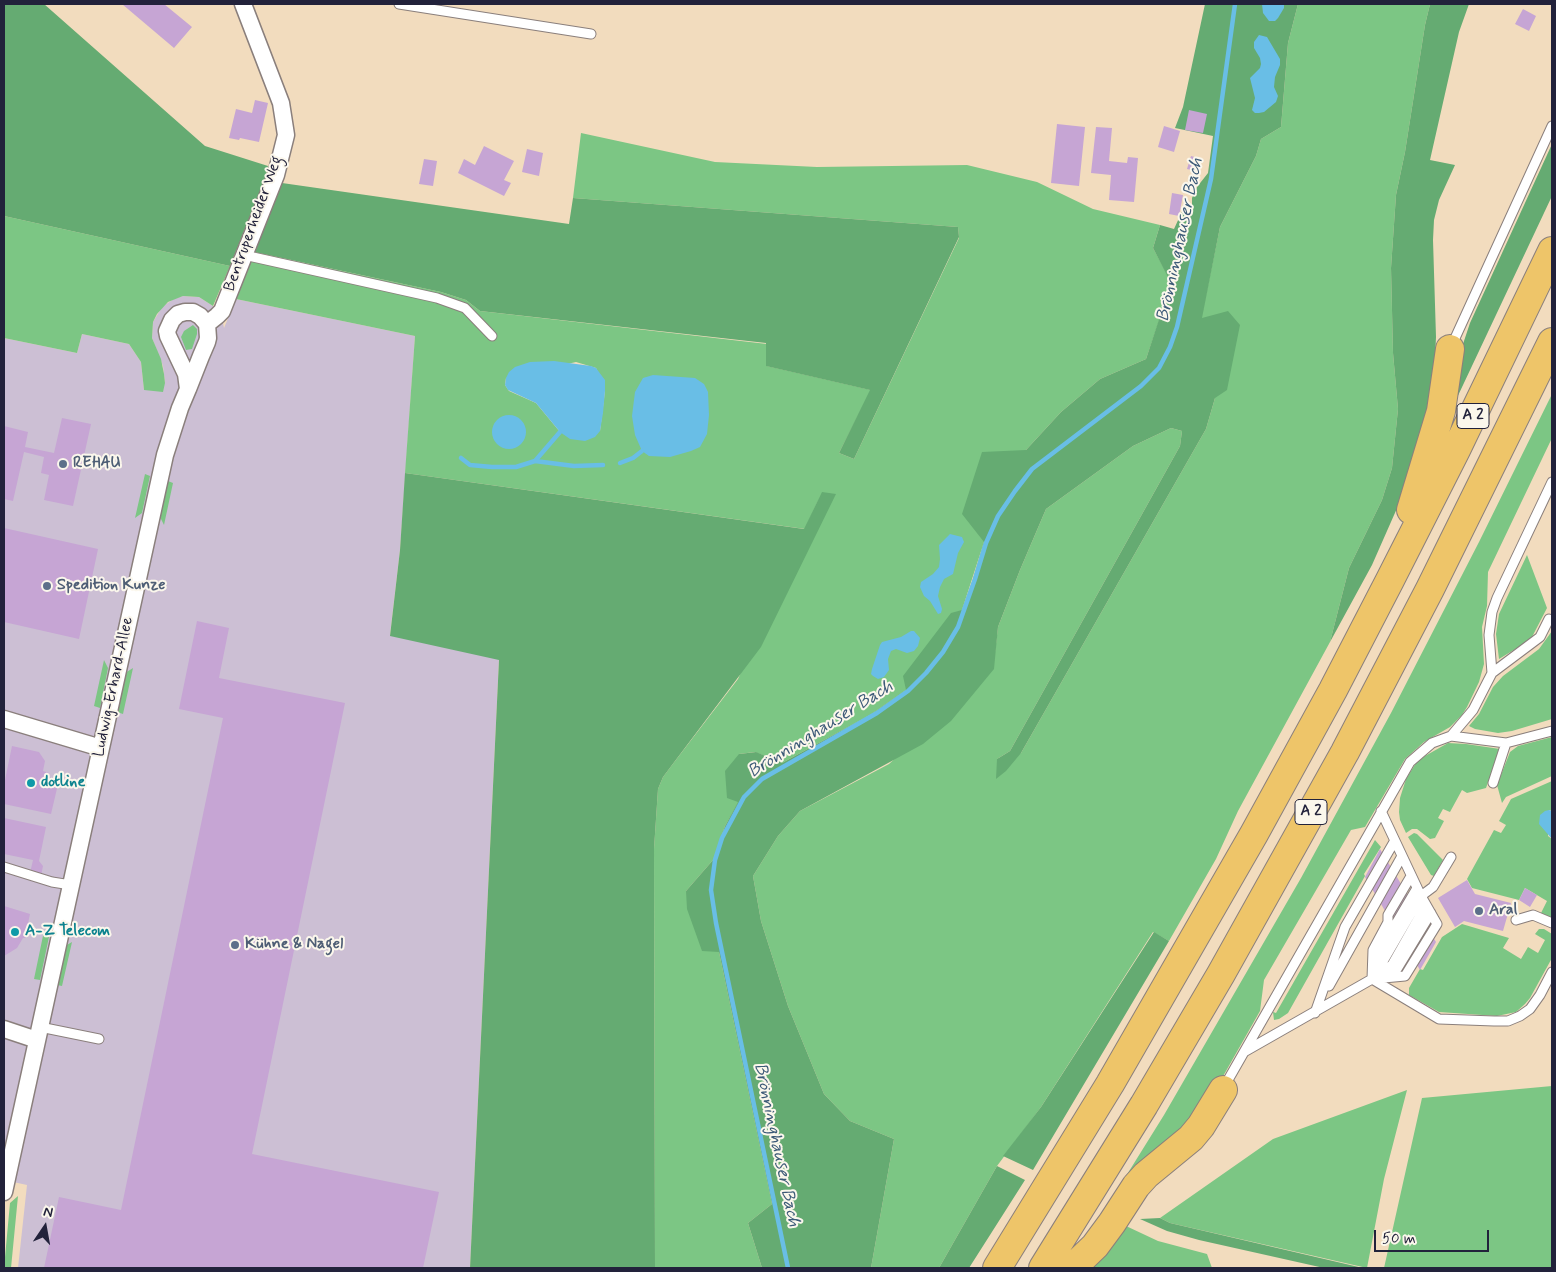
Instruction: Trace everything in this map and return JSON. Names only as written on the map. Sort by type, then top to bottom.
[{"type":"highway","name":"A 2","points":[[997,1268],[1110,1084],[1254,834],[1333,690],[1460,442],[1552,250]]},
{"type":"highway","name":"A 2","points":[[1043,1268],[1144,1105],[1216,982],[1345,752],[1430,589],[1552,342]]},
{"type":"highway","points":[[1390,580],[1441,411],[1450,349]]},
{"type":"highway","points":[[1072,1268],[1095,1246],[1136,1186],[1146,1175],[1191,1138],[1201,1126],[1223,1090]]},
{"type":"street","name":"Bentruperheider Weg","points":[[207,324],[222,311],[276,175],[286,135],[281,103],[243,4]]},
{"type":"street","points":[[188,389],[186,374],[168,336],[168,326],[178,314],[185,312],[193,312],[200,316],[207,324]]},
{"type":"street","name":"Ludwig-Erhard-Allee","points":[[4,1192],[165,455],[172,428],[208,338],[207,324]]},
{"type":"street","points":[[4,719],[100,748]]},
{"type":"street","points":[[4,1029],[38,1033]]},
{"type":"lane","points":[[399,4],[591,34]]},
{"type":"lane","points":[[1450,349],[1552,126]]},
{"type":"lane","points":[[244,255],[437,298],[465,308],[492,336]]},
{"type":"lane","points":[[1492,673],[1489,634],[1492,612],[1552,482]]},
{"type":"lane","points":[[1451,736],[1473,710],[1492,673],[1540,637],[1549,619]]},
{"type":"lane","points":[[1223,1090],[1410,762],[1432,743],[1451,736],[1506,743],[1552,731]]},
{"type":"lane","points":[[1493,783],[1506,743]]},
{"type":"lane","points":[[1372,979],[1405,976],[1437,924],[1394,842],[1382,812]]},
{"type":"lane","points":[[1315,1013],[1345,927],[1394,842]]},
{"type":"lane","points":[[1315,1013],[1402,856]]},
{"type":"lane","points":[[1372,979],[1419,892],[1433,887],[1452,857]]},
{"type":"lane","points":[[4,867],[71,886]]},
{"type":"lane","points":[[1372,979],[1373,950],[1388,922],[1388,915],[1411,876]]},
{"type":"lane","points":[[1244,1052],[1315,1013],[1392,965],[1428,909]]},
{"type":"lane","points":[[1516,920],[1533,915],[1552,923]]},
{"type":"lane","points":[[1372,979],[1439,1019],[1508,1021],[1530,1009],[1552,972]]},
{"type":"lane","points":[[38,1033],[99,1039]]},
{"type":"shaded area","points":[[183,296],[199,297],[213,306],[222,318],[224,328],[236,299],[415,336],[400,550],[390,635],[499,659],[470,1268],[18,1268],[27,1185],[4,1180],[4,338],[77,353],[82,334],[129,344],[141,362],[144,390],[165,383],[163,366],[152,338],[153,322],[162,307],[175,298]]},
{"type":"green space","points":[[4,4],[44,4],[205,146],[268,166],[265,179],[230,266],[4,216]]},
{"type":"green space","points":[[1205,4],[1298,4],[1288,43],[1281,127],[1261,139],[1256,156],[1220,227],[1202,318],[1228,311],[1240,325],[1227,390],[1215,398],[1206,429],[1021,753],[1006,771],[996,779],[997,759],[1010,751],[1180,446],[1182,431],[1171,428],[1133,446],[1046,509],[998,627],[994,669],[951,721],[923,744],[800,811],[778,836],[753,876],[761,921],[788,1006],[824,1094],[850,1121],[894,1139],[871,1268],[762,1268],[748,1223],[772,1204],[719,952],[702,951],[687,909],[686,891],[713,860],[725,826],[738,802],[727,798],[725,771],[739,754],[756,752],[782,763],[870,715],[906,690],[903,676],[951,613],[962,610],[973,579],[984,542],[962,514],[982,452],[1026,450],[1061,412],[1100,379],[1146,359],[1171,283],[1153,248],[1160,225],[1174,229],[1185,205],[1192,206],[1192,198],[1197,187],[1208,173],[1213,136],[1175,128],[1183,107]]},
{"type":"green space","points":[[1298,4],[1430,4],[1396,195],[1391,268],[1393,353],[1398,409],[1392,468],[1382,500],[1349,568],[1330,642],[1238,811],[1216,859],[1169,941],[1153,932],[1041,1107],[997,1166],[939,1268],[871,1268],[894,1139],[850,1121],[824,1094],[788,1006],[761,921],[753,876],[778,836],[800,811],[889,764],[993,669],[998,627],[1046,509],[1133,446],[1171,428],[1182,431],[1180,446],[1010,751],[997,759],[1021,753],[1206,429],[1215,398],[1201,319],[1220,227],[1256,156],[1261,139],[1281,127],[1288,43]]},
{"type":"green space","points":[[1430,4],[1469,4],[1459,32],[1430,160],[1455,165],[1439,200],[1434,220],[1436,337],[1434,381],[1430,411],[1398,506],[1372,565],[1330,642],[1349,568],[1382,500],[1392,468],[1398,409],[1393,353],[1391,268],[1396,195]]},
{"type":"green space","points":[[581,133],[715,162],[817,167],[967,165],[1037,182],[1093,209],[1160,225],[1153,248],[1172,283],[1146,359],[1100,379],[1061,412],[1026,450],[984,542],[962,610],[906,690],[870,715],[782,763],[755,752],[739,754],[739,801],[725,826],[713,860],[686,891],[719,952],[772,1204],[748,1223],[762,1268],[655,1268],[654,849],[658,789],[663,777],[738,679],[822,492],[805,529],[405,473],[415,336],[236,299],[254,252],[441,292],[466,300],[480,311],[767,344],[767,366],[871,390],[839,453],[854,459],[959,238],[958,227],[573,198]],"holes":[[[576,362],[596,368],[605,391],[600,431],[560,432],[536,403],[509,391],[505,385],[506,378]]]},
{"type":"green space","points":[[1552,144],[1552,196],[1447,419],[1462,347],[1470,323]]},
{"type":"green space","points":[[282,183],[569,224],[573,198],[958,227],[959,237],[854,459],[839,453],[870,390],[766,366],[766,343],[480,311],[466,300],[441,292],[254,252]]},
{"type":"green space","points":[[4,216],[230,266],[213,306],[199,297],[183,296],[168,302],[157,314],[153,322],[152,338],[161,359],[165,383],[163,392],[144,390],[141,362],[129,344],[82,334],[77,353],[4,338]]},
{"type":"green space","points":[[193,325],[197,329],[197,334],[192,349],[186,350],[181,337],[184,331]]},
{"type":"green space","points":[[1552,394],[1552,438],[1488,572],[1487,606],[1482,627],[1484,664],[1479,682],[1467,707],[1450,727],[1424,742],[1405,759],[1365,827],[1351,830],[1264,980],[1260,1011],[1209,1101],[1108,1205],[1164,1115],[1301,878],[1391,713],[1479,542]]},
{"type":"green space","points":[[405,473],[804,529],[822,492],[836,494],[761,647],[663,777],[658,789],[654,849],[655,1268],[470,1268],[499,660],[390,636],[400,550]]},
{"type":"green space","points":[[145,474],[150,476],[142,513],[135,518]]},
{"type":"green space","points":[[168,481],[173,483],[164,525],[160,517]]},
{"type":"green space","points":[[1527,555],[1547,608],[1532,637],[1499,659],[1496,634],[1499,614]]},
{"type":"green space","points":[[1552,631],[1552,719],[1512,731],[1498,733],[1475,729],[1469,726],[1479,714],[1493,687],[1503,676],[1539,649]]},
{"type":"green space","points":[[104,660],[108,668],[100,708],[94,706]]},
{"type":"green space","points":[[133,668],[123,714],[117,712],[125,673]]},
{"type":"green space","points":[[1552,737],[1552,776],[1506,797],[1502,803],[1497,785],[1510,752],[1518,746]]},
{"type":"green space","points":[[1448,743],[1500,749],[1486,788],[1467,793],[1462,790],[1450,812],[1443,809],[1438,818],[1444,821],[1435,838],[1430,839],[1417,829],[1412,829],[1406,833],[1400,820],[1399,812],[1400,798],[1406,779],[1416,763]]},
{"type":"green space","points":[[1552,781],[1552,811],[1549,810],[1548,836],[1552,839],[1552,919],[1541,913],[1547,901],[1525,888],[1519,900],[1472,888],[1467,879],[1494,830],[1501,833],[1506,825],[1499,821],[1511,799]]},
{"type":"green space","points":[[1414,833],[1443,860],[1434,876],[1431,875],[1408,837]]},
{"type":"green space","points":[[1375,840],[1381,847],[1364,874],[1365,876],[1288,1013],[1274,1020],[1273,1012],[1276,1013]]},
{"type":"green space","points":[[1462,924],[1509,938],[1503,948],[1521,959],[1528,947],[1538,953],[1545,940],[1535,934],[1539,929],[1544,929],[1552,934],[1552,958],[1530,998],[1516,1012],[1497,1016],[1439,1012],[1409,995],[1409,988],[1420,969],[1423,970],[1442,937]]},
{"type":"green space","points":[[44,931],[50,932],[40,980],[34,979]]},
{"type":"green space","points":[[1154,932],[1169,941],[1033,1170],[1003,1156],[1041,1107]]},
{"type":"green space","points":[[72,942],[62,986],[57,985],[65,946]]},
{"type":"green space","points":[[1552,1086],[1552,1268],[1384,1268],[1422,1098]]},
{"type":"green space","points":[[1407,1090],[1384,1179],[1367,1268],[1170,1223],[1160,1218],[1273,1139]]},
{"type":"green space","points":[[997,1166],[1025,1180],[969,1268],[939,1268]]},
{"type":"green space","points":[[18,1196],[11,1268],[4,1268],[10,1203]]},
{"type":"green space","points":[[1160,1218],[1170,1223],[1363,1268],[1324,1268],[1199,1240],[1167,1231],[1140,1219]]},
{"type":"green space","points":[[1126,1226],[1158,1241],[1207,1254],[1212,1268],[1089,1268]]},
{"type":"water","points":[[1262,4],[1284,4],[1284,8],[1275,21],[1269,21],[1263,13]]},
{"type":"water","points":[[1259,35],[1267,37],[1280,59],[1280,65],[1275,77],[1274,87],[1278,96],[1276,102],[1264,112],[1255,113],[1252,110],[1255,98],[1250,78],[1260,68],[1261,64],[1254,48],[1254,42]]},
{"type":"water","points":[[554,361],[591,366],[596,368],[605,380],[600,431],[595,437],[585,441],[570,439],[560,432],[536,403],[508,390],[505,385],[509,372],[515,367],[530,362]]},
{"type":"water","points":[[653,375],[695,378],[704,384],[708,392],[709,415],[707,434],[700,447],[670,457],[649,456],[642,451],[635,435],[632,416],[635,392],[643,378]]},
{"type":"water","points":[[509,415],[516,416],[521,420],[525,425],[525,439],[521,444],[516,448],[509,449],[502,448],[497,444],[493,439],[492,432],[493,425],[497,420],[502,416]]},
{"type":"water","points":[[950,534],[962,537],[964,542],[958,553],[953,574],[944,579],[940,587],[938,596],[942,609],[941,613],[938,614],[930,601],[924,596],[920,587],[921,582],[933,574],[939,567],[939,545]]},
{"type":"water","points":[[914,631],[920,638],[918,646],[914,651],[907,653],[896,649],[891,651],[888,659],[889,670],[884,677],[878,679],[873,676],[871,674],[872,669],[882,642],[901,637]]},
{"type":"water","points":[[1549,810],[1552,811],[1552,839],[1539,824],[1540,815]]},
{"type":"building","points":[[122,4],[164,4],[192,27],[174,48]]},
{"type":"building","points":[[1523,9],[1536,16],[1529,31],[1515,24]]},
{"type":"building","points":[[255,100],[268,103],[259,142],[229,138],[236,109],[252,113]]},
{"type":"building","points":[[1189,110],[1207,114],[1203,133],[1185,130]]},
{"type":"building","points":[[1057,124],[1085,127],[1079,186],[1051,183]]},
{"type":"building","points":[[1164,126],[1180,131],[1174,152],[1158,147]]},
{"type":"building","points":[[1096,127],[1112,128],[1109,161],[1127,163],[1128,157],[1138,158],[1134,202],[1109,200],[1111,175],[1091,173]]},
{"type":"building","points":[[484,146],[514,161],[504,180],[511,183],[504,196],[458,173],[464,159],[475,165]]},
{"type":"building","points":[[527,149],[543,153],[539,176],[522,172]]},
{"type":"building","points":[[1191,156],[1198,158],[1195,171],[1187,169]]},
{"type":"building","points":[[424,159],[437,161],[433,186],[419,184]]},
{"type":"building","points":[[1172,193],[1183,195],[1179,216],[1169,214]]},
{"type":"building","name":"REHAU","points":[[62,418],[91,424],[73,506],[44,500],[49,475],[41,473],[44,457],[24,452],[13,501],[4,499],[4,426],[28,432],[25,447],[54,453]]},
{"type":"building","name":"Spedition Kunze","points":[[4,528],[98,549],[79,639],[4,622]]},
{"type":"building","name":"Kühne & Nagel","points":[[197,621],[229,628],[219,678],[345,703],[252,1154],[439,1192],[423,1268],[44,1268],[59,1197],[121,1210],[223,718],[179,709]]},
{"type":"building","name":"dotline","points":[[12,746],[39,752],[45,761],[43,771],[49,773],[48,777],[59,780],[51,814],[4,804],[4,785]]},
{"type":"building","points":[[4,818],[46,827],[39,861],[43,866],[41,876],[30,873],[33,860],[4,854]]},
{"type":"building","points":[[1380,849],[1436,942],[1420,970],[1365,877]]},
{"type":"building","name":"Aral","points":[[1467,880],[1475,894],[1511,903],[1503,931],[1464,921],[1455,927],[1438,898]]},
{"type":"building","points":[[1525,888],[1537,895],[1530,907],[1519,900]]},
{"type":"building","name":"A-Z Telecom","points":[[4,906],[30,914],[25,938],[23,938],[17,948],[4,956]]},
{"type":"waterway","name":"Brönninghauser Bach","points":[[788,1268],[716,923],[711,890],[715,860],[722,838],[744,797],[762,779],[877,713],[908,691],[926,673],[943,652],[958,627],[986,543],[998,516],[1015,491],[1032,469],[1141,386],[1159,368],[1170,347],[1177,327],[1211,179],[1235,4]]},
{"type":"waterway","points":[[535,461],[560,432]]},
{"type":"waterway","points":[[620,463],[633,458],[642,451]]},
{"type":"waterway","points":[[461,458],[470,465],[492,467],[516,467],[535,461],[574,466],[603,465]]},
{"type":"place","name":"REHAU","points":[[63,464]]},
{"type":"place","name":"Spedition Kunze","points":[[47,586]]},
{"type":"place","name":"dotline","points":[[31,783]]},
{"type":"place","name":"Aral","points":[[1479,911]]},
{"type":"place","name":"A-Z Telecom","points":[[15,932]]},
{"type":"place","name":"Kühne & Nagel","points":[[235,945]]}]
